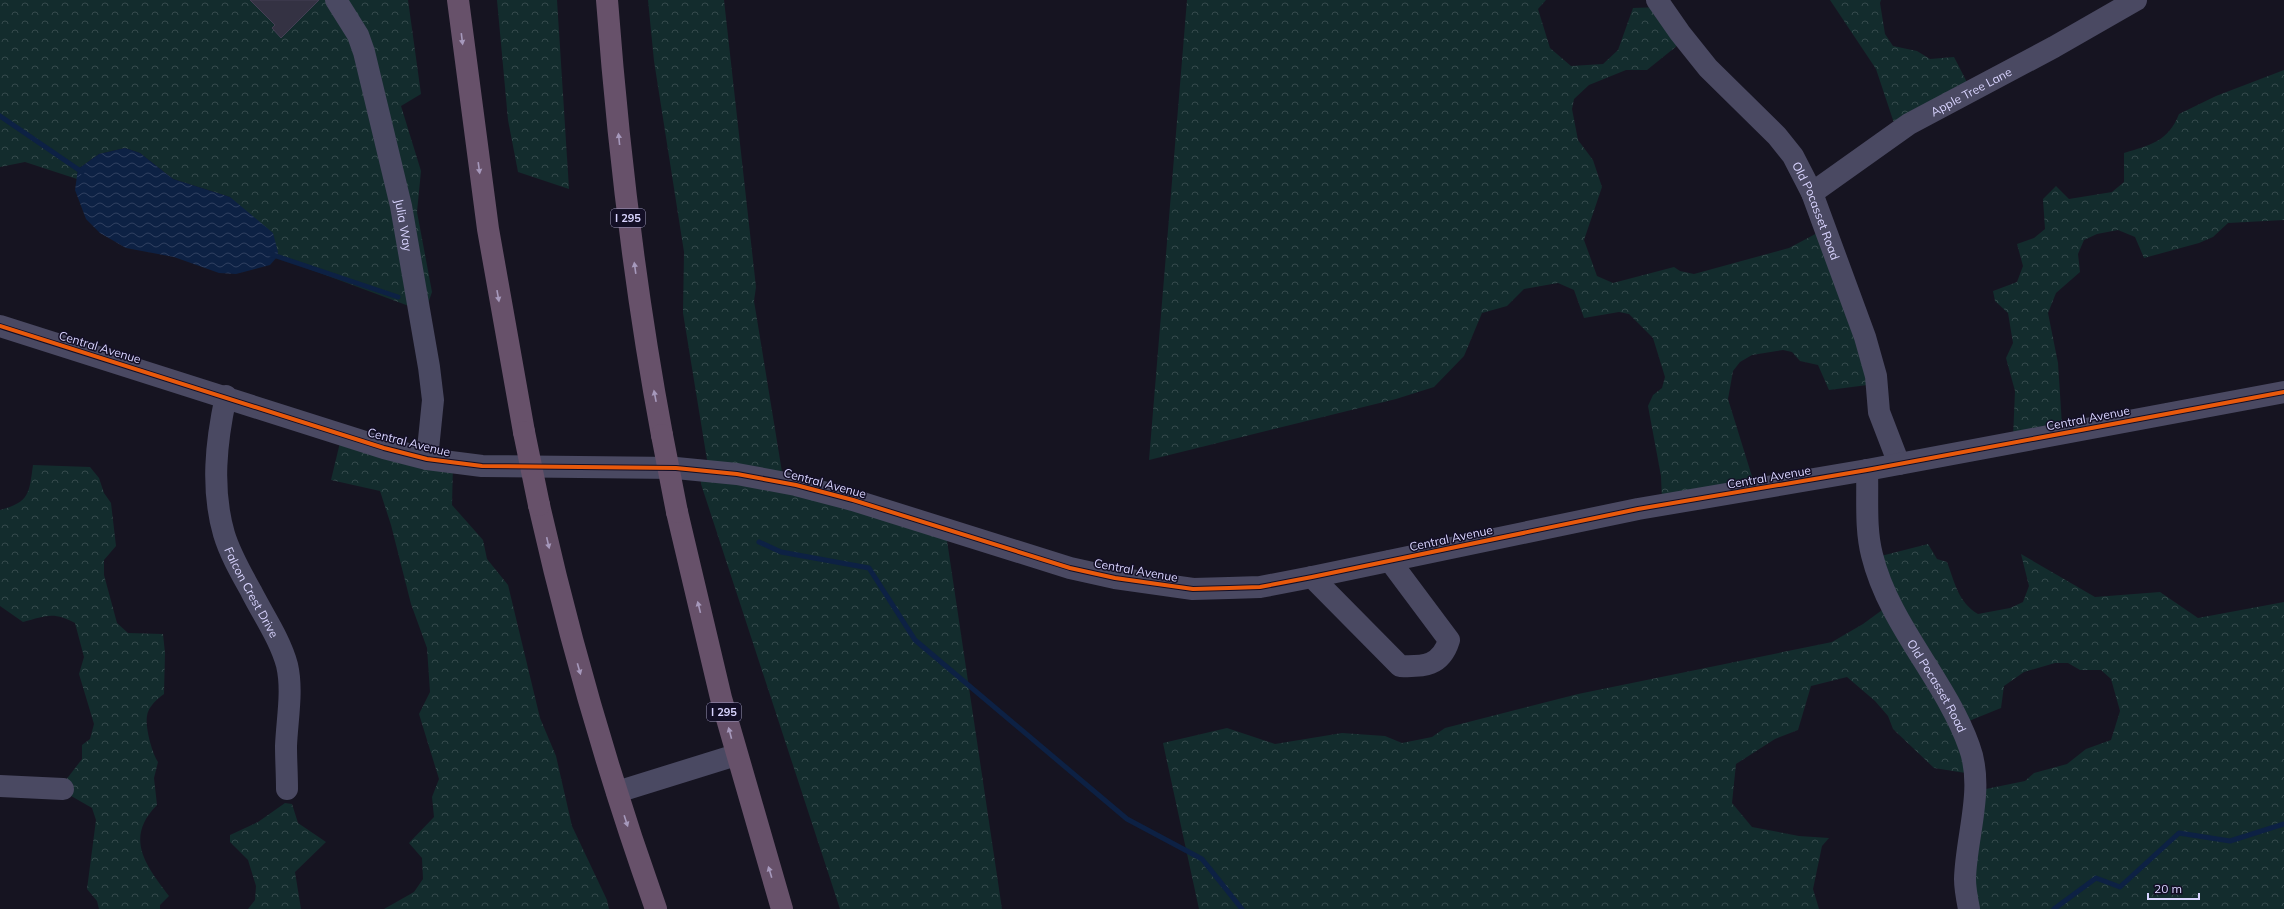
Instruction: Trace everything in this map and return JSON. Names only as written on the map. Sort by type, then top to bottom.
[{"type":"highway","points":[[458,0],[489,237],[524,432],[539,505],[577,662],[616,792],[656,909]]},
{"type":"highway","name":"I 295","points":[[607,0],[620,146],[634,261],[662,434],[677,512],[701,618],[736,755],[782,909]]},
{"type":"highway","points":[[635,849],[648,909]]},
{"type":"street","name":"Julia Way","points":[[336,0],[358,35],[364,52],[409,248],[432,384],[432,419],[427,459]]},
{"type":"street","name":"Old Pocasset Road","points":[[1657,0],[1680,33],[1708,68],[1777,136],[1793,156],[1812,193],[1865,337],[1876,376],[1879,412],[1899,464]]},
{"type":"street","name":"Apple Tree Lane","points":[[1812,193],[1909,124],[2027,62],[2136,0]]},
{"type":"street","name":"Central Avenue","points":[[0,326],[226,396],[384,448],[427,459],[503,468],[676,468],[737,474],[767,479],[866,504],[1070,568],[1160,586],[1193,589],[1260,587],[1638,509],[1867,470],[2284,392]]},
{"type":"street","name":"Falcon Crest Drive","points":[[226,396],[217,454],[216,491],[220,517],[231,552],[275,636],[287,664],[290,693],[286,747],[287,788]]},
{"type":"street","name":"Old Pocasset Road","points":[[1867,470],[1868,524],[1872,554],[1879,578],[1887,598],[1935,677],[1971,752],[1974,782],[1965,879],[1968,909]]},
{"type":"street","points":[[1312,577],[1400,666],[1422,667],[1440,659],[1446,650],[1449,640],[1390,561]]},
{"type":"street","points":[[616,792],[736,755]]},
{"type":"street","points":[[0,786],[63,789]]},
{"type":"green space","points":[[0,0],[408,0],[421,94],[401,106],[421,171],[417,212],[432,292],[425,312],[277,257],[278,252],[230,197],[173,179],[140,153],[125,148],[99,154],[78,169],[77,179],[25,162],[0,167]]},
{"type":"green space","points":[[497,0],[557,0],[569,189],[518,172],[508,120]]},
{"type":"green space","points":[[648,0],[724,0],[756,287],[754,301],[783,478],[945,527],[1002,909],[840,909],[701,484],[700,471],[708,466],[683,313],[684,252],[654,61]]},
{"type":"green space","points":[[1187,0],[1546,0],[1538,9],[1550,48],[1571,66],[1603,64],[1618,50],[1633,8],[1660,7],[1683,41],[1647,70],[1626,70],[1589,85],[1574,99],[1572,109],[1578,140],[1593,160],[1602,187],[1584,240],[1597,276],[1613,283],[1674,267],[1680,271],[1694,274],[1789,248],[1821,231],[1875,384],[1829,390],[1818,365],[1800,361],[1792,352],[1783,350],[1752,355],[1740,362],[1733,371],[1728,399],[1754,483],[1662,501],[1661,476],[1648,406],[1653,395],[1662,388],[1665,377],[1653,338],[1629,314],[1619,312],[1584,318],[1574,290],[1558,283],[1524,289],[1507,306],[1482,313],[1464,356],[1434,387],[1396,399],[1149,460]]},
{"type":"green space","points":[[1830,0],[1881,0],[1880,3],[1885,34],[1893,46],[1917,51],[1930,59],[1954,57],[1971,90],[1897,132],[1876,69]]},
{"type":"green space","points":[[2284,70],[2284,220],[2228,223],[2213,237],[2199,243],[2144,258],[2135,237],[2118,230],[2097,234],[2084,240],[2078,254],[2080,272],[2056,293],[2048,313],[2058,363],[2062,425],[2013,438],[2015,391],[2006,358],[2013,343],[2008,313],[1995,301],[1993,291],[2017,282],[2023,266],[2017,244],[2034,238],[2045,229],[2043,199],[2056,186],[2069,199],[2112,192],[2124,182],[2124,153],[2150,145],[2164,137],[2175,123],[2179,114],[2216,96]]},
{"type":"green space","points":[[343,430],[453,464],[452,505],[483,540],[487,559],[508,585],[540,718],[556,756],[572,826],[607,900],[609,909],[384,909],[414,892],[423,879],[422,858],[409,843],[434,817],[432,797],[439,779],[419,714],[430,692],[427,648],[411,604],[391,525],[380,491],[331,480]]},
{"type":"green space","points":[[33,465],[90,467],[99,478],[104,493],[111,503],[116,546],[104,560],[104,575],[117,623],[128,633],[163,634],[165,653],[164,694],[151,706],[147,721],[153,753],[158,762],[154,778],[157,805],[147,817],[142,829],[140,840],[146,863],[169,896],[160,905],[160,909],[99,909],[97,901],[87,889],[96,820],[92,808],[59,789],[82,759],[82,745],[90,739],[94,724],[79,674],[84,657],[75,623],[68,619],[55,616],[23,622],[0,606],[0,510],[17,504],[23,500],[29,489]]},
{"type":"green space","points":[[1928,544],[1937,559],[1947,562],[1955,585],[1962,598],[1971,609],[1978,614],[2010,608],[2023,602],[2029,586],[2021,554],[2095,597],[2160,592],[2198,618],[2284,602],[2284,909],[1968,909],[1976,791],[2025,781],[2034,773],[2067,764],[2086,749],[2111,740],[2120,711],[2111,679],[2101,670],[2080,670],[2068,663],[2055,663],[2024,672],[2004,686],[2001,708],[1959,725],[1972,774],[1934,768],[1893,729],[1888,716],[1875,701],[1847,677],[1811,686],[1798,730],[1775,739],[1736,764],[1732,803],[1752,827],[1799,836],[1829,838],[1822,846],[1813,889],[1819,909],[1199,909],[1163,743],[1227,728],[1275,744],[1342,733],[1385,736],[1402,743],[1432,737],[1445,728],[1578,694],[1832,642],[1863,624],[1889,605],[1873,558]]},
{"type":"green space","points":[[285,803],[292,804],[298,823],[326,842],[295,872],[301,909],[248,909],[255,900],[256,886],[248,860],[230,842],[230,835],[258,822]]},
{"type":"water","points":[[125,148],[140,153],[173,179],[230,197],[273,233],[278,252],[277,257],[270,265],[236,274],[219,273],[174,257],[126,248],[100,233],[86,219],[75,190],[78,169],[99,154]]},
{"type":"building","points":[[250,0],[319,0],[281,38],[272,28],[275,25]]},
{"type":"waterway","points":[[0,116],[82,172]]},
{"type":"waterway","points":[[270,254],[398,297]]},
{"type":"waterway","points":[[759,542],[781,552],[869,568],[915,640],[1127,819],[1202,859],[1242,909]]},
{"type":"waterway","points":[[2054,909],[2096,878],[2120,887],[2179,833],[2230,841],[2284,824]]},
{"type":"cycle path","points":[[0,326],[384,448],[427,459],[482,466],[676,468],[737,474],[796,485],[853,500],[1070,568],[1115,578],[1193,589],[1260,587],[1638,509],[1867,470],[2284,392]]}]
